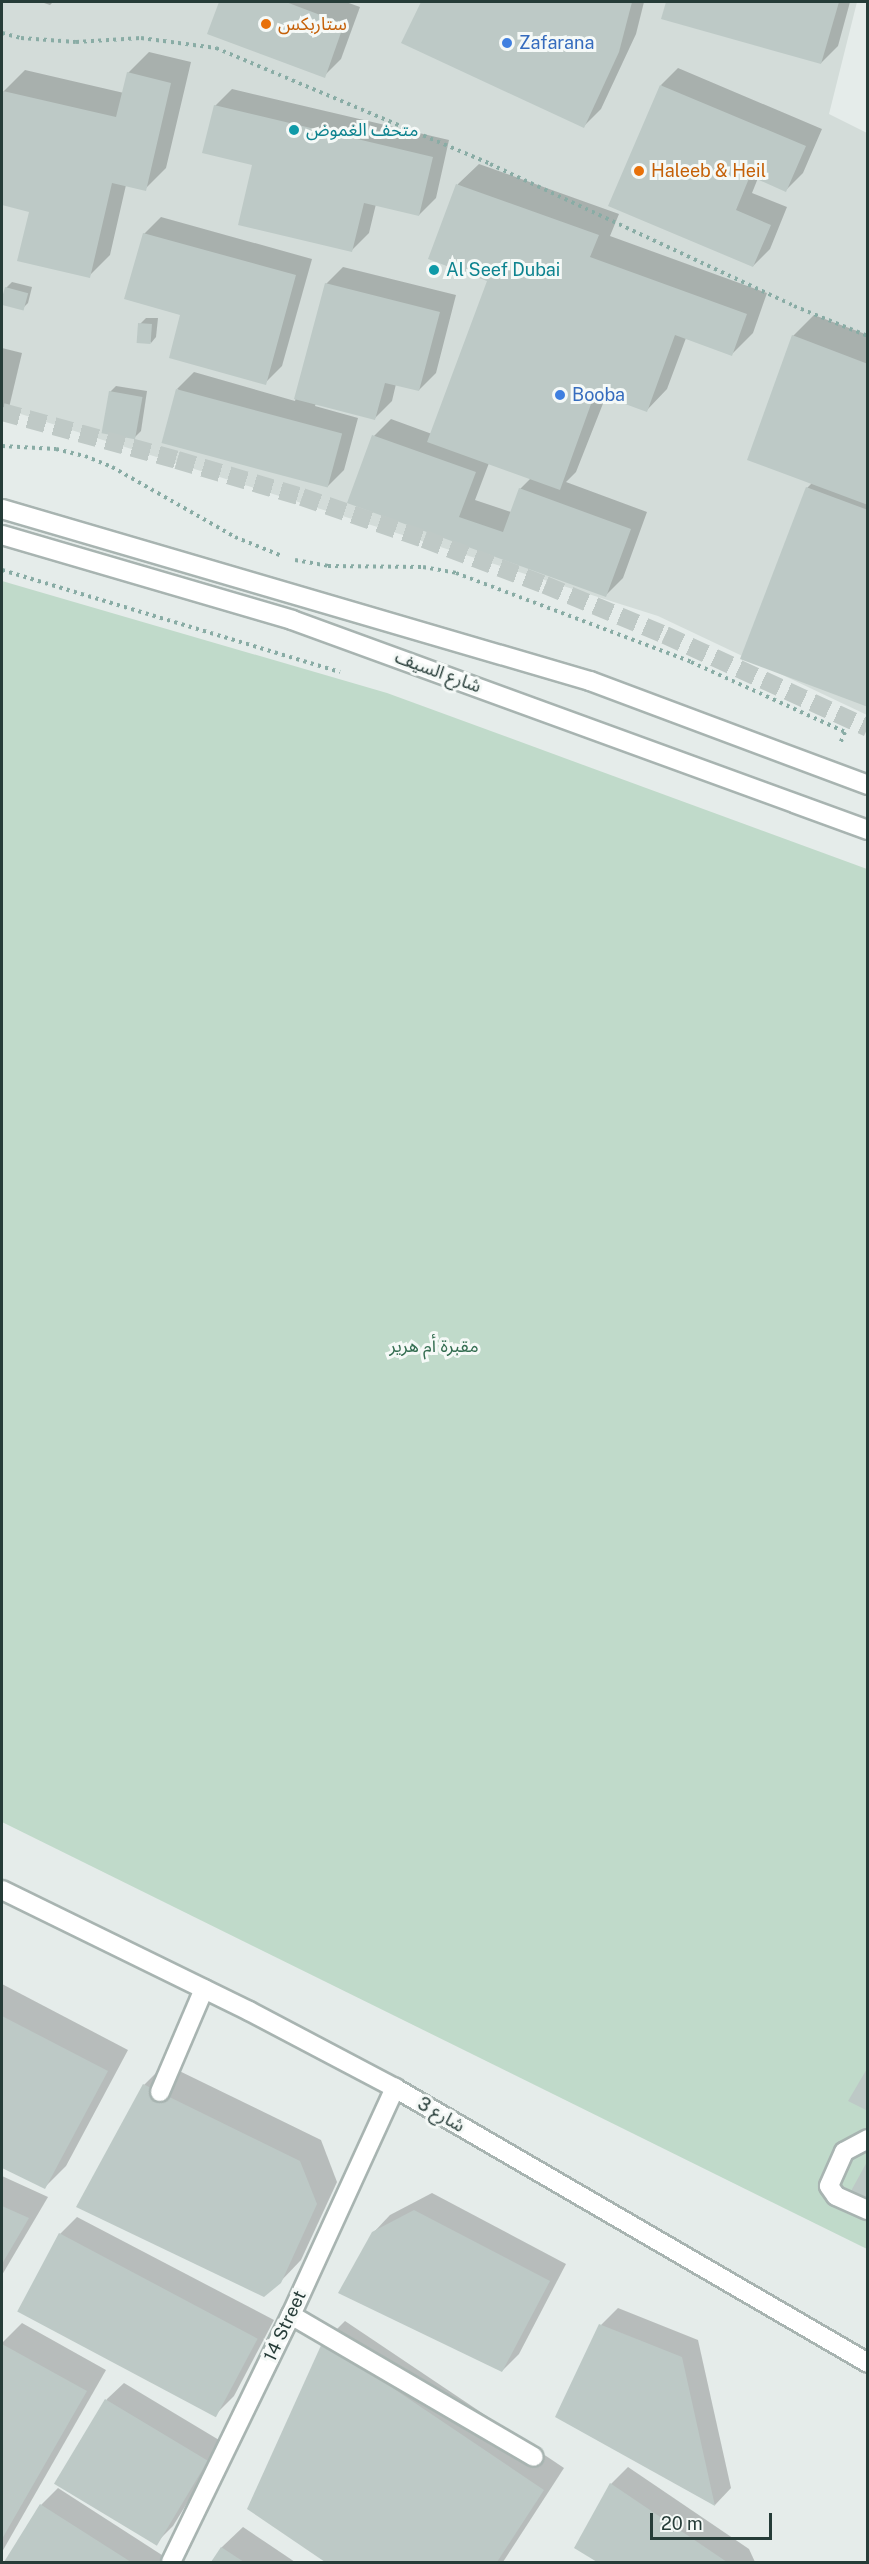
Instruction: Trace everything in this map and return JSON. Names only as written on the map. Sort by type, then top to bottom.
[{"type":"street","name":"شارع السيف","points":[[2,509],[590,681],[867,785]]},
{"type":"street","name":"شارع السيف","points":[[2,535],[292,620],[867,830]]},
{"type":"street","name":"شارع 3","points":[[2,1890],[204,1989],[395,2088],[867,2363]]},
{"type":"street","points":[[160,2092],[204,1989]]},
{"type":"street","name":"14 Street","points":[[171,2562],[291,2316],[395,2088]]},
{"type":"street","points":[[867,2139],[844,2152],[829,2186],[831,2192],[836,2196],[867,2210]]},
{"type":"street","points":[[291,2316],[534,2457]]},
{"type":"path","points":[[2,33],[21,38],[76,42],[141,38],[216,48],[490,164],[794,306],[867,336]]},
{"type":"shaded area","name":"Al Seef Dubai","points":[[2,2],[857,2],[829,114],[867,133],[867,715],[658,616],[2,408]]},
{"type":"green space","name":"مقبرة أم هرير","points":[[2,581],[387,693],[867,869],[867,2249],[2,1822]]},
{"type":"building","points":[[219,2],[286,2],[344,24],[325,78],[207,34]]},
{"type":"building","points":[[421,2],[632,2],[619,52],[584,128],[401,43]]},
{"type":"building","points":[[666,2],[839,2],[821,64],[661,19]]},
{"type":"building","points":[[127,72],[171,83],[146,191],[112,183],[90,278],[17,261],[29,212],[2,205],[3,91],[116,117]]},
{"type":"building","points":[[660,85],[806,146],[786,192],[750,176],[736,210],[771,225],[753,267],[608,206]]},
{"type":"building","points":[[214,105],[433,157],[419,216],[364,203],[352,252],[238,225],[252,165],[202,153]]},
{"type":"building","points":[[456,184],[599,235],[590,257],[747,314],[732,356],[675,335],[647,412],[595,393],[560,490],[427,442],[487,281],[428,259]]},
{"type":"building","points":[[143,233],[296,275],[266,385],[169,358],[180,315],[124,299]]},
{"type":"building","points":[[325,283],[440,312],[419,391],[385,383],[375,420],[294,399]]},
{"type":"building","points":[[5,287],[28,293],[24,311],[2,305]]},
{"type":"building","points":[[138,323],[152,324],[151,344],[137,343]]},
{"type":"building","points":[[792,335],[868,364],[868,505],[747,460]]},
{"type":"building","points":[[176,389],[342,434],[328,488],[162,443]]},
{"type":"building","points":[[109,391],[142,397],[135,439],[102,433]]},
{"type":"building","points":[[372,435],[476,472],[459,517],[503,532],[519,488],[631,529],[606,597],[347,503]]},
{"type":"building","points":[[806,487],[868,510],[868,707],[740,659]]},
{"type":"building","points":[[2,2016],[108,2071],[45,2189],[2,2168]]},
{"type":"building","points":[[868,2067],[868,2111],[848,2101]]},
{"type":"building","points":[[143,2084],[300,2161],[317,2204],[281,2283],[264,2297],[76,2207]]},
{"type":"building","points":[[868,2160],[868,2200],[851,2191]]},
{"type":"building","points":[[2,2206],[29,2218],[2,2264]]},
{"type":"building","points":[[414,2210],[550,2281],[502,2372],[338,2293],[372,2232]]},
{"type":"building","points":[[59,2233],[258,2339],[216,2417],[17,2312]]},
{"type":"building","points":[[599,2324],[682,2357],[715,2506],[555,2417]]},
{"type":"building","points":[[323,2341],[544,2490],[497,2562],[325,2562],[247,2509]]},
{"type":"building","points":[[2,2344],[87,2391],[2,2539]]},
{"type":"building","points":[[105,2399],[208,2461],[157,2546],[54,2484]]},
{"type":"building","points":[[610,2483],[727,2562],[597,2562],[574,2548]]},
{"type":"building","points":[[40,2504],[131,2562],[4,2562]]},
{"type":"building","points":[[221,2547],[244,2562],[211,2562]]},
{"type":"tunnel","points":[[2,412],[302,497],[424,539],[545,585],[665,635],[868,728]]},
{"type":"place","name":"ستاربكس","points":[[266,24]]},
{"type":"place","name":"Zafarana","points":[[507,43]]},
{"type":"place","name":"متحف الغموض","points":[[294,130]]},
{"type":"place","name":"Haleeb & Heil","points":[[639,171]]},
{"type":"place","name":"Al Seef Dubai","points":[[434,270]]},
{"type":"place","name":"Booba","points":[[560,395]]}]
